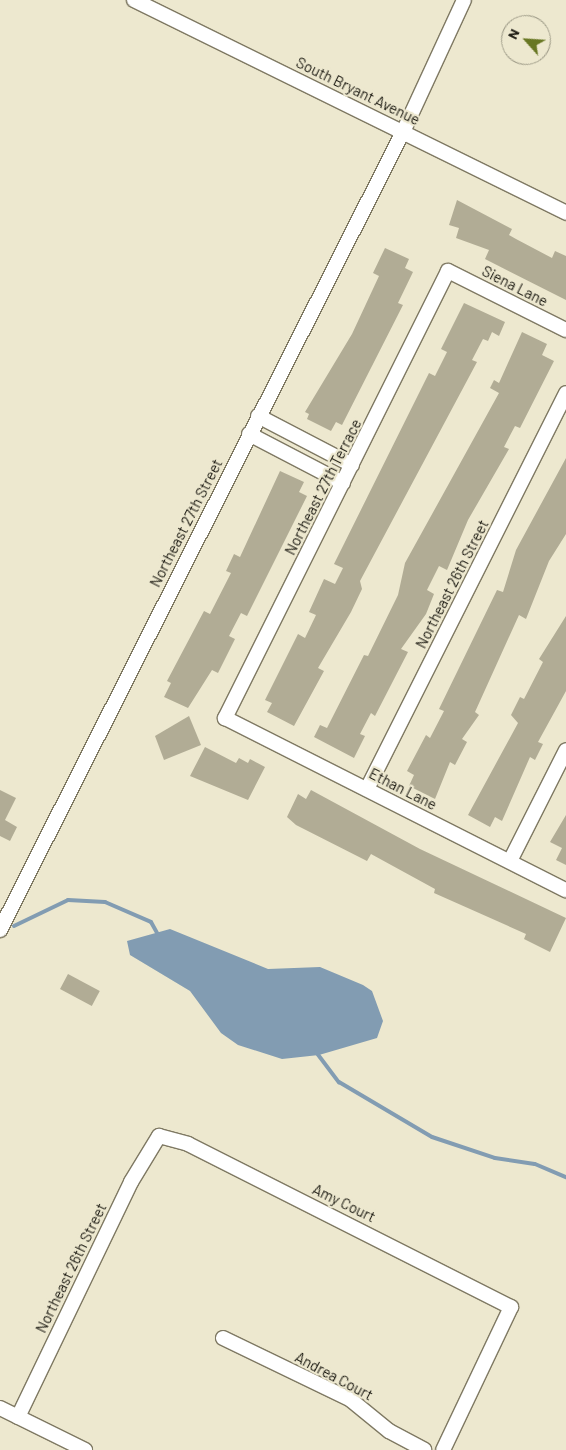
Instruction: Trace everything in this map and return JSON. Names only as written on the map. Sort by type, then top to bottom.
[{"type":"street","name":"South Bryant Avenue","points":[[134,0],[566,213]]},
{"type":"street","name":"Northeast 27th Street","points":[[0,930],[403,132],[464,0]]},
{"type":"street","name":"Siena Lane","points":[[448,271],[566,330]]},
{"type":"street","name":"Northeast 27th Terrace","points":[[225,718],[448,271]]},
{"type":"street","name":"Northeast 26th Street","points":[[367,789],[566,393]]},
{"type":"street","points":[[258,416],[352,465]]},
{"type":"street","points":[[249,434],[343,483]]},
{"type":"street","name":"Ethan Lane","points":[[225,718],[566,890]]},
{"type":"street","points":[[510,861],[566,750]]},
{"type":"street","name":"Northeast 26th Street","points":[[18,1417],[131,1182],[160,1136]]},
{"type":"street","name":"Amy Court","points":[[160,1136],[188,1144],[511,1307],[443,1450]]},
{"type":"street","name":"Andrea Court","points":[[224,1338],[351,1400],[389,1431],[424,1450]]},
{"type":"street","points":[[0,1408],[85,1450]]},
{"type":"water","points":[[170,929],[268,969],[320,967],[363,985],[372,991],[383,1021],[377,1038],[319,1055],[282,1059],[238,1045],[221,1033],[190,991],[130,955],[127,941]]},
{"type":"building","points":[[457,200],[512,229],[509,235],[552,258],[555,251],[566,256],[566,300],[485,259],[489,250],[456,238],[459,228],[449,225]]},
{"type":"building","points":[[385,248],[409,259],[405,268],[413,272],[398,303],[403,305],[342,425],[336,422],[331,431],[307,419],[309,414],[305,412],[352,334],[379,276],[373,273]]},
{"type":"building","points":[[464,303],[505,322],[499,336],[492,332],[488,341],[483,339],[472,360],[477,362],[360,581],[362,589],[351,612],[318,668],[324,671],[294,726],[267,712],[272,703],[265,700],[298,634],[305,638],[316,615],[309,612],[324,579],[335,584],[343,568],[334,564],[429,373],[435,376],[447,352],[441,349]]},
{"type":"building","points":[[522,332],[547,344],[542,355],[554,361],[520,428],[515,426],[504,447],[509,449],[468,520],[447,570],[439,566],[427,590],[434,594],[426,614],[401,649],[408,652],[375,716],[371,713],[360,734],[365,736],[354,758],[314,737],[320,725],[327,728],[364,655],[368,656],[398,595],[405,563],[499,393],[490,388],[494,380],[499,383]]},
{"type":"building","points":[[566,458],[566,534],[549,561],[526,619],[519,615],[475,712],[479,715],[462,739],[467,742],[455,765],[450,762],[435,799],[409,786],[414,775],[407,771],[426,735],[430,738],[444,711],[439,709],[497,590],[503,592],[516,550]]},
{"type":"building","points":[[280,471],[304,482],[299,492],[307,496],[247,616],[241,613],[229,636],[235,639],[218,673],[212,670],[188,708],[164,697],[171,683],[167,681],[204,611],[210,614],[231,573],[226,571],[234,554],[240,557]]},
{"type":"building","points":[[566,616],[566,691],[538,742],[543,744],[535,760],[530,757],[502,821],[495,817],[490,827],[468,815],[518,723],[511,715],[520,697],[524,699],[543,662],[539,659]]},
{"type":"building","points":[[189,716],[201,745],[164,760],[155,736]]},
{"type":"building","points":[[205,747],[236,763],[239,758],[248,763],[250,759],[265,767],[248,800],[190,776]]},
{"type":"building","points":[[0,790],[16,798],[5,820],[17,827],[10,841],[0,836]]},
{"type":"building","points":[[311,790],[420,849],[566,918],[550,952],[524,939],[526,934],[434,893],[435,889],[371,854],[367,861],[296,825],[287,817],[298,794],[306,799]]},
{"type":"building","points":[[566,815],[566,865],[556,860],[562,848],[550,842]]},
{"type":"building","points":[[68,974],[100,991],[92,1006],[60,989]]},
{"type":"waterway","points":[[14,926],[68,900],[105,902],[151,922],[157,933]]},
{"type":"waterway","points":[[316,1052],[339,1082],[432,1137],[495,1158],[535,1164],[566,1177]]}]
